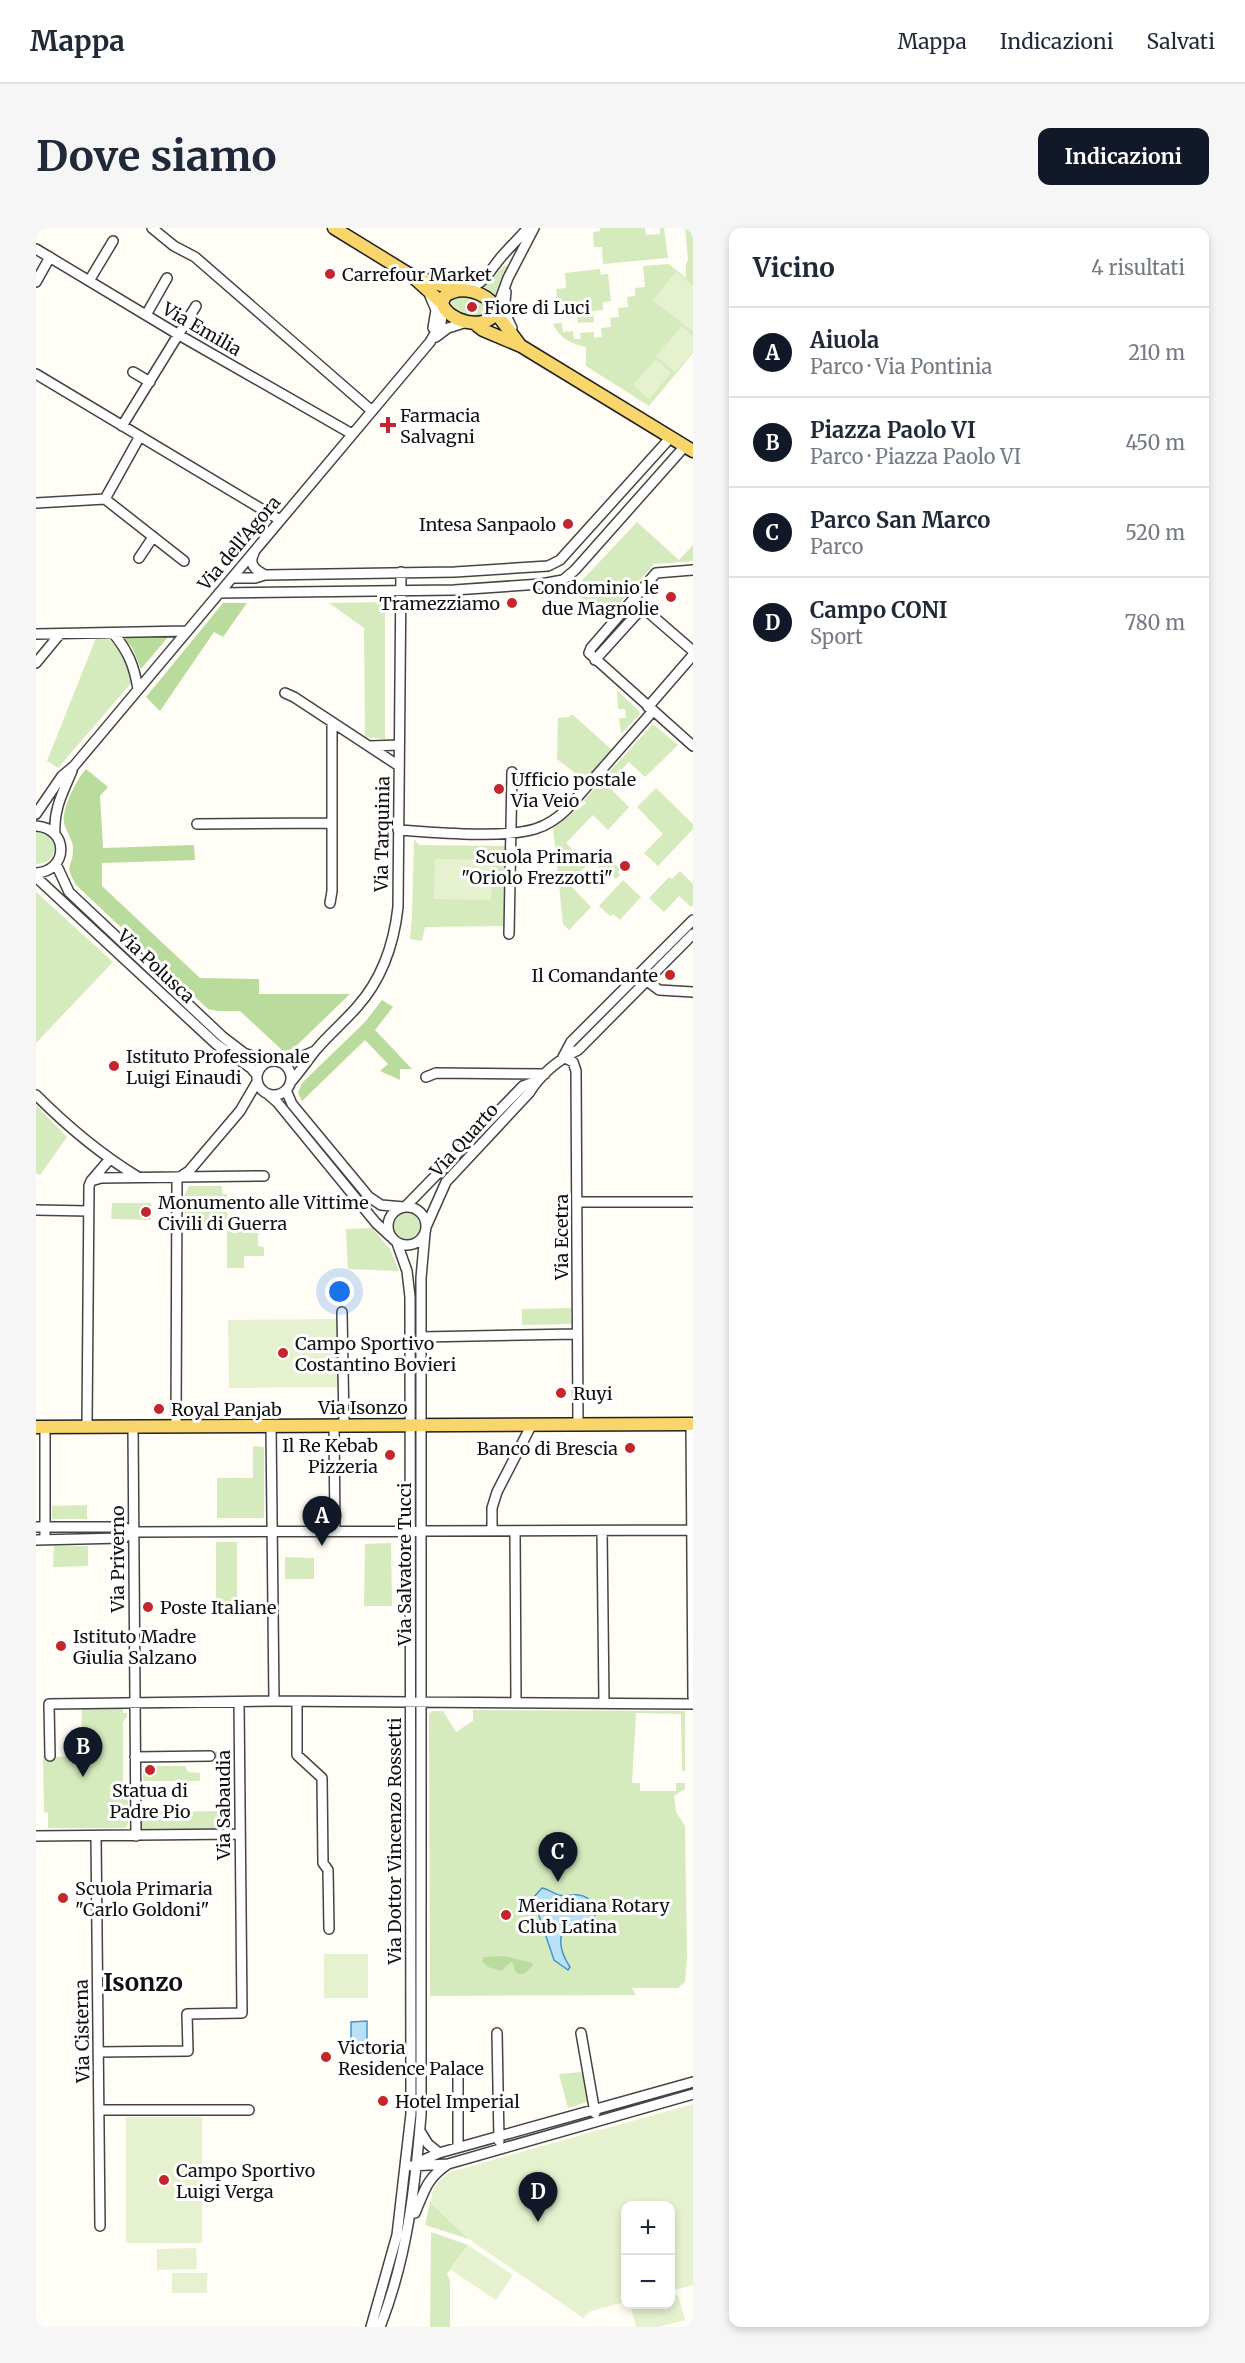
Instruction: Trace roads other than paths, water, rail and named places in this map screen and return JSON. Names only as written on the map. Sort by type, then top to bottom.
[{"type":"main road","points":[[334,228],[417,279],[452,315],[521,346],[689,449]]},
{"type":"main road","points":[[417,279],[480,294],[489,299],[521,346]]},
{"type":"main road","points":[[442,305],[444,296],[460,290]]},
{"type":"main road","points":[[471,322],[490,320],[496,310]]},
{"type":"main road","name":"Via Isonzo","points":[[40,1427],[692,1424]]},
{"type":"street","points":[[152,228],[174,246],[195,257],[372,411]]},
{"type":"street","points":[[417,279],[461,284],[473,282],[481,278],[528,228]]},
{"type":"street","points":[[496,310],[508,278],[534,228]]},
{"type":"street","points":[[89,281],[113,241]]},
{"type":"street","name":"Via Emilia","points":[[36,249],[179,335],[352,434]]},
{"type":"street","points":[[36,282],[50,257]]},
{"type":"street","points":[[460,290],[479,285],[497,262]]},
{"type":"street","points":[[146,315],[167,278]]},
{"type":"street","points":[[508,278],[504,304],[507,319],[521,346]]},
{"type":"street","points":[[417,279],[430,296],[436,310],[430,342]]},
{"type":"street","name":"Via dell'Agora","points":[[55,814],[39,810],[62,776],[74,766],[430,342],[441,323],[442,305]]},
{"type":"street","points":[[122,426],[196,306]]},
{"type":"street","name":"Via dell'Agora","points":[[430,342],[448,328],[471,322]]},
{"type":"street","points":[[133,372],[150,382]]},
{"type":"street","points":[[36,374],[280,520]]},
{"type":"street","points":[[105,499],[140,436]]},
{"type":"street","points":[[232,578],[255,578],[265,575],[455,572],[554,564],[671,437]]},
{"type":"street","points":[[219,593],[454,590],[541,584],[562,580],[570,575],[636,501],[689,449]]},
{"type":"street","points":[[623,490],[636,501]]},
{"type":"street","points":[[36,503],[105,499],[184,561]]},
{"type":"street","points":[[139,558],[153,537]]},
{"type":"street","points":[[255,550],[251,562],[253,567],[265,575]]},
{"type":"street","points":[[693,570],[658,572],[589,653],[693,746]]},
{"type":"street","points":[[454,590],[455,572]]},
{"type":"street","name":"Via Tarquinia","points":[[288,1087],[315,1051],[366,996],[378,978],[390,952],[398,907],[401,573]]},
{"type":"street","points":[[285,591],[286,575]]},
{"type":"street","points":[[398,830],[512,833],[542,826],[560,816],[650,709],[693,653],[633,599]]},
{"type":"street","points":[[595,660],[643,607]]},
{"type":"street","points":[[36,634],[187,631]]},
{"type":"street","points":[[112,633],[125,647],[132,660],[138,688]]},
{"type":"street","points":[[36,663],[60,634]]},
{"type":"street","points":[[285,693],[399,766]]},
{"type":"street","points":[[330,903],[332,891],[332,722]]},
{"type":"street","points":[[368,746],[399,745]]},
{"type":"street","name":"Via dell'Agora","points":[[56,864],[61,849],[55,834],[55,814],[74,766]]},
{"type":"street","points":[[509,934],[512,772]]},
{"type":"street","points":[[197,824],[332,823]]},
{"type":"street","points":[[36,826],[43,826],[55,834]]},
{"type":"street","points":[[36,875],[56,864]]},
{"type":"street","name":"Via Polusca","points":[[56,864],[69,892],[234,1047],[268,1062],[279,1062]]},
{"type":"street","name":"Via Polusca","points":[[36,875],[216,1044],[251,1068],[267,1094],[278,1102],[376,1223],[393,1239],[406,1266],[409,1282],[416,1425]]},
{"type":"street","name":"Via Quarto","points":[[563,1058],[571,1042],[693,920]]},
{"type":"street","name":"Via Quarto","points":[[426,1230],[446,1182],[529,1093],[541,1077],[563,1058],[578,1050],[693,934]]},
{"type":"street","points":[[639,974],[659,990],[693,992]]},
{"type":"street","name":"Via Tarquinia","points":[[279,1062],[296,1059],[315,1051]]},
{"type":"street","name":"Via Ecetra","points":[[563,1058],[573,1062],[576,1071],[578,1424]]},
{"type":"street","points":[[177,1178],[189,1171],[240,1112],[263,1065],[268,1062]]},
{"type":"street","points":[[279,1062],[288,1068],[288,1087],[292,1104],[369,1197],[381,1205],[413,1207],[423,1215],[426,1230],[421,1278],[421,1337],[416,1425]]},
{"type":"street","points":[[426,1077],[436,1073],[541,1077]]},
{"type":"street","name":"Via Quarto","points":[[405,1206],[523,1086],[541,1077]]},
{"type":"street","points":[[240,1112],[267,1094],[278,1095],[288,1087]]},
{"type":"street","points":[[36,1095],[61,1120],[109,1160],[138,1177]]},
{"type":"street","points":[[87,1426],[89,1186],[109,1160]]},
{"type":"street","points":[[91,1181],[101,1178],[264,1176]]},
{"type":"street","points":[[176,1426],[177,1178]]},
{"type":"street","points":[[577,1202],[693,1202]]},
{"type":"street","points":[[405,1206],[389,1218],[388,1230],[393,1239],[402,1245],[414,1244],[423,1238],[426,1230]]},
{"type":"street","points":[[36,1210],[89,1210]]},
{"type":"street","points":[[335,1531],[342,1312]]},
{"type":"street","points":[[421,1337],[577,1334]]},
{"type":"street","points":[[492,1531],[492,1508],[495,1496],[532,1424]]},
{"type":"street","points":[[692,1424],[693,1697]]},
{"type":"street","name":"Via Salvatore Tucci","points":[[411,1702],[416,1532],[416,1425]]},
{"type":"street","name":"Via Priverno","points":[[133,1426],[136,1836]]},
{"type":"street","points":[[272,1426],[274,1701]]},
{"type":"street","points":[[40,1427],[41,1540],[123,1538],[135,1532]]},
{"type":"street","points":[[41,1527],[123,1527],[135,1532],[692,1530]]},
{"type":"street","points":[[515,1531],[516,1702]]},
{"type":"street","points":[[602,1531],[604,1702]]},
{"type":"street","name":"Via Salvatore Tucci","points":[[416,1532],[421,1702]]},
{"type":"street","name":"Via Sabaudia","points":[[98,2052],[188,2051],[187,2014],[242,2013],[239,1702]]},
{"type":"street","points":[[297,1702],[297,1755],[322,1778],[323,1863],[328,1870],[329,1929]]},
{"type":"street","points":[[50,1756],[49,1704],[411,1702]]},
{"type":"street","name":"Via Dottor Vincenzo Rossetti","points":[[371,2327],[397,2235],[411,2114],[411,1702],[421,1702],[420,2131],[410,2223],[396,2282],[380,2327]]},
{"type":"street","points":[[421,1702],[693,1704]]},
{"type":"street","points":[[135,1757],[210,1756]]},
{"type":"street","points":[[227,1756],[239,1756]]},
{"type":"street","points":[[36,1836],[240,1834]]},
{"type":"street","name":"Via Cisterna","points":[[96,1836],[100,2226]]},
{"type":"street","points":[[581,2032],[598,2121]]},
{"type":"street","points":[[497,2033],[498,2136],[501,2149]]},
{"type":"street","points":[[458,2069],[458,2147]]},
{"type":"street","points":[[417,2166],[421,2161],[458,2147],[693,2082]]},
{"type":"street","points":[[406,2167],[448,2164],[693,2094]]},
{"type":"street","points":[[99,2110],[249,2110]]},
{"type":"street","points":[[420,2131],[428,2144],[439,2153]]},
{"type":"street","points":[[410,2223],[427,2183],[438,2170],[448,2164]]},
{"type":"water","points":[[542,1888],[562,1896],[583,1896],[594,1908],[595,1916],[589,1924],[578,1930],[568,1931],[564,1928],[561,1948],[570,1967],[568,1970],[554,1960],[533,1898]]},
{"type":"water","points":[[367,2021],[367,2052],[351,2053],[351,2022]]},
{"type":"tunnel","points":[[210,1756],[227,1756]]},
{"type":"place","name":"Carrefour Market","points":[[330,274]]},
{"type":"place","name":"Fiore di Luci","points":[[472,307]]},
{"type":"place","name":"Farmacia Salvagni","points":[[388,425]]},
{"type":"place","name":"Intesa Sanpaolo","points":[[568,524]]},
{"type":"place","name":"Condominio le due Magnolie","points":[[671,597]]},
{"type":"place","name":"Tramezziamo","points":[[512,603]]},
{"type":"place","name":"Ufficio postale Via Veio","points":[[499,789]]},
{"type":"place","name":"Scuola Primaria \"Oriolo Frezzotti\"","points":[[625,866]]},
{"type":"place","name":"Il Comandante","points":[[670,975]]},
{"type":"place","name":"Istituto Professionale Luigi Einaudi","points":[[114,1066]]},
{"type":"place","name":"Monumento alle Vittime Civili di Guerra","points":[[146,1212]]},
{"type":"place","name":"Campo Sportivo Costantino Bovieri","points":[[283,1353]]},
{"type":"place","name":"Ruyi","points":[[561,1393]]},
{"type":"place","name":"Royal Panjab","points":[[159,1409]]},
{"type":"place","name":"Banco di Brescia","points":[[630,1448]]},
{"type":"place","name":"Il Re Kebab Pizzeria","points":[[390,1455]]},
{"type":"place","name":"Aiuola","points":[[322,1546]]},
{"type":"place","name":"Poste Italiane","points":[[148,1607]]},
{"type":"place","name":"Istituto Madre Giulia Salzano","points":[[61,1646]]},
{"type":"place","name":"Statua di Padre Pio","points":[[150,1770]]},
{"type":"place","name":"Piazza Paolo VI","points":[[83,1777]]},
{"type":"place","name":"Parco San Marco","points":[[558,1882]]},
{"type":"place","name":"Scuola Primaria \"Carlo Goldoni\"","points":[[63,1898]]},
{"type":"place","name":"Meridiana Rotary Club Latina","points":[[506,1915]]},
{"type":"place","name":"Victoria Residence Palace","points":[[326,2057]]},
{"type":"place","name":"Hotel Imperial","points":[[383,2101]]},
{"type":"place","name":"Campo Sportivo Luigi Verga","points":[[164,2180]]},
{"type":"place","name":"Campo CONI","points":[[538,2222]]},
{"type":"district","name":"Isonzo","points":[[143,1982]]}]
